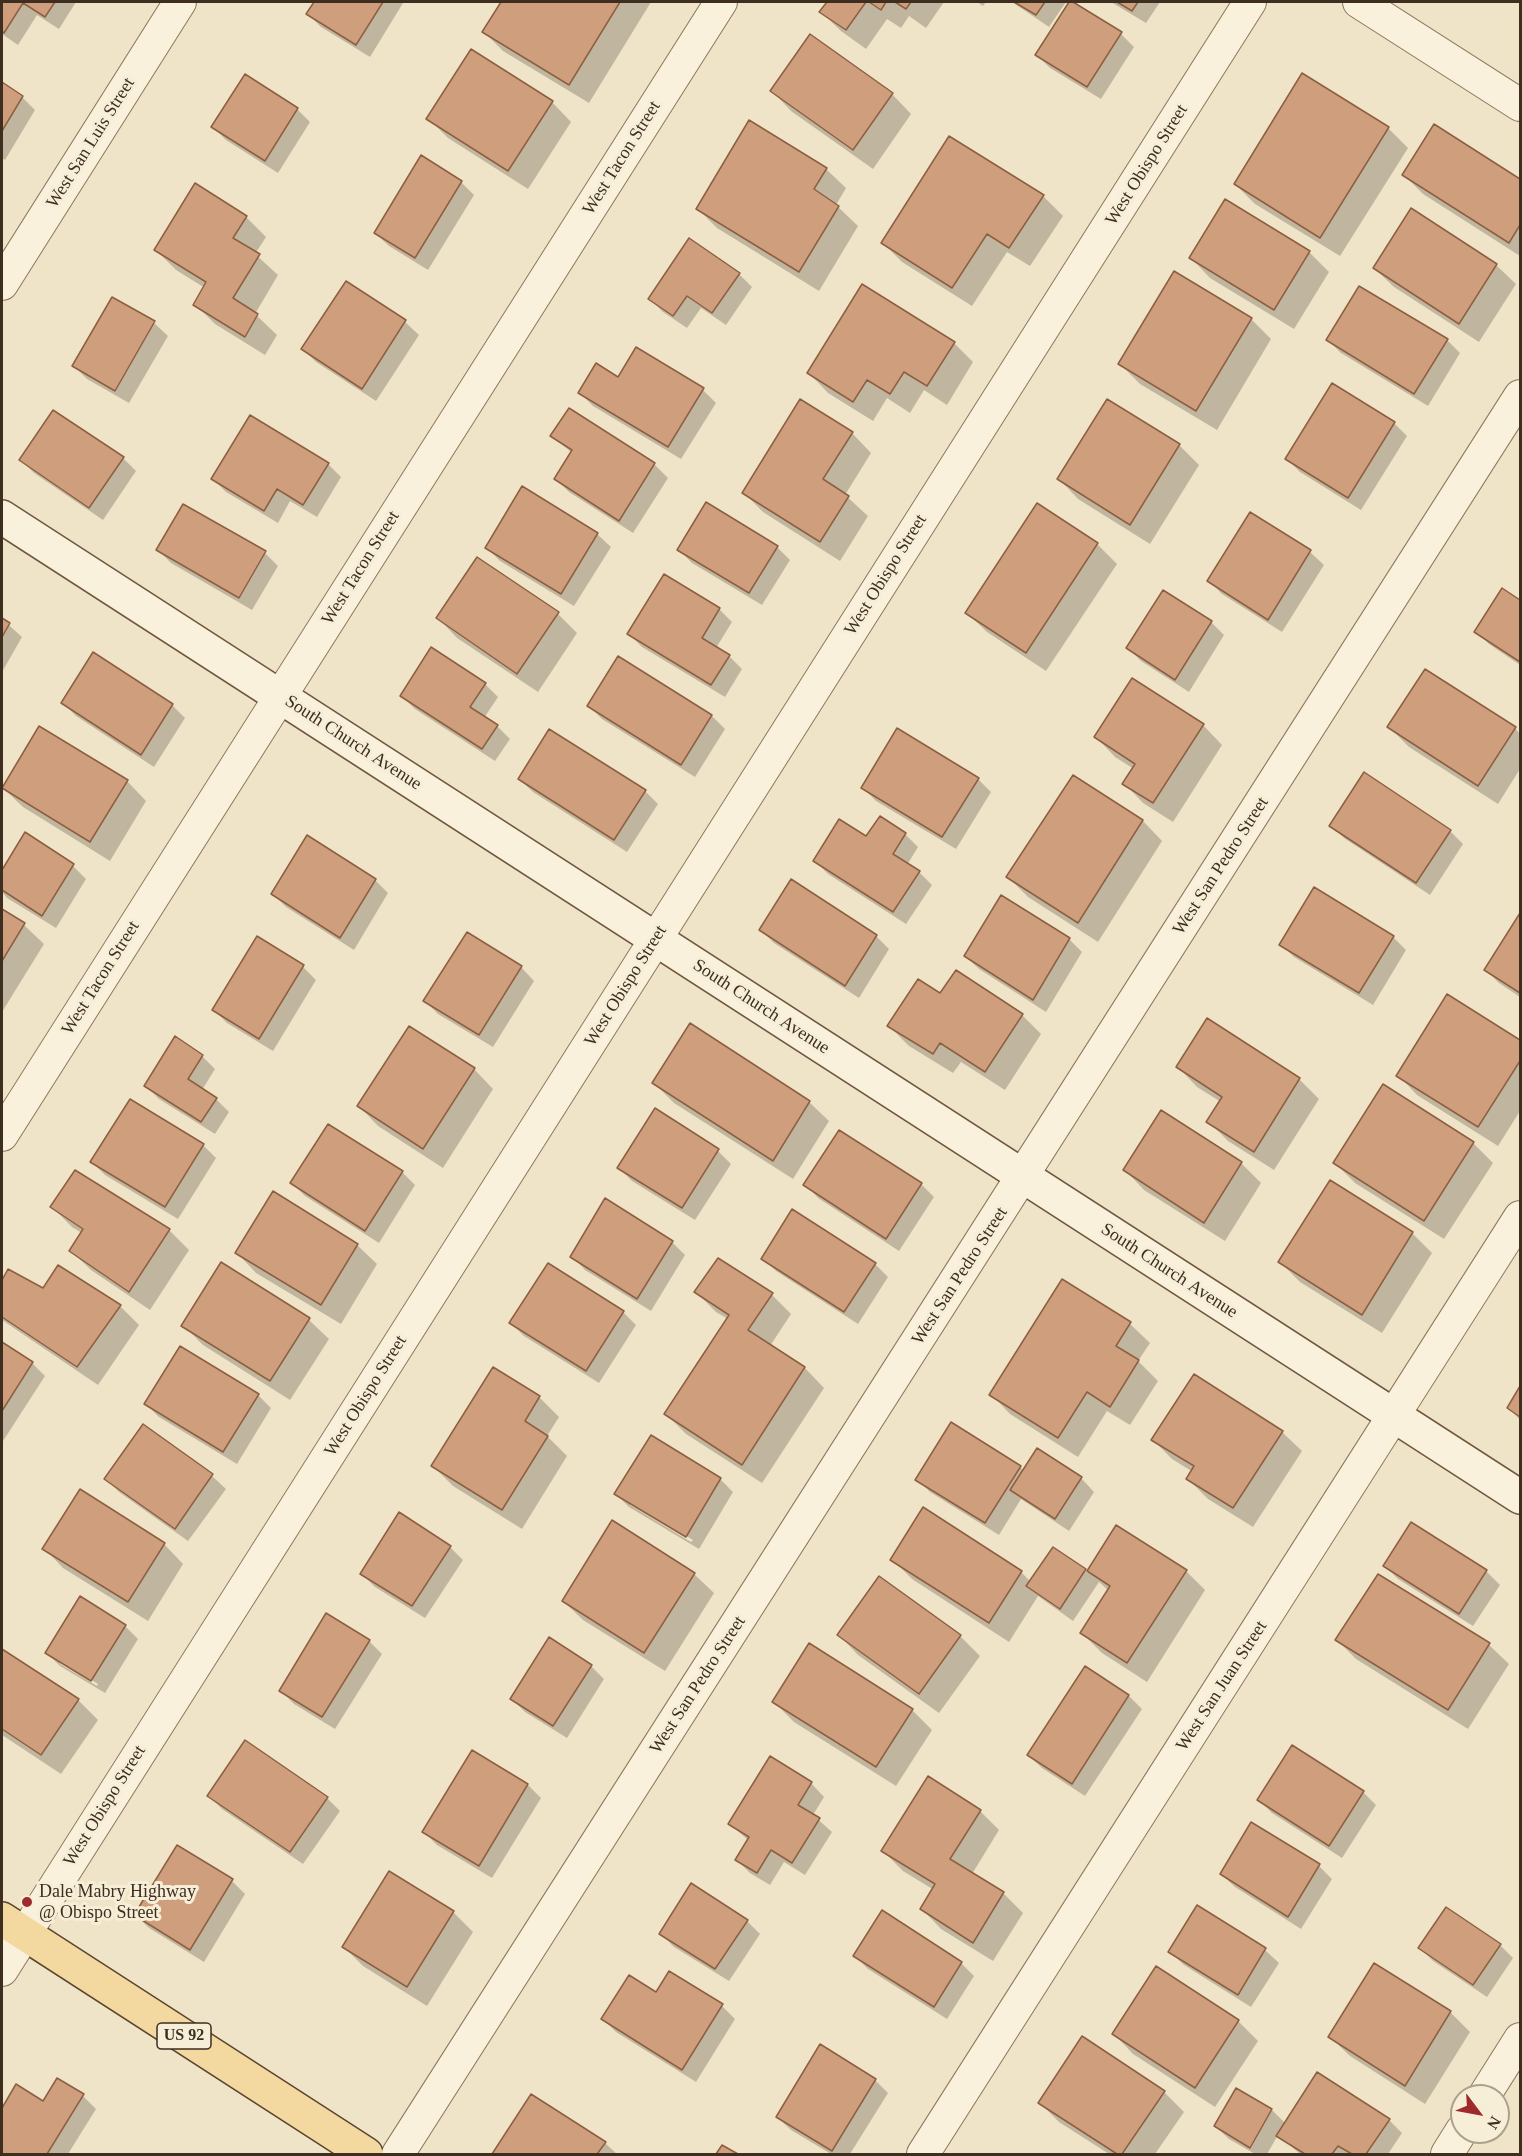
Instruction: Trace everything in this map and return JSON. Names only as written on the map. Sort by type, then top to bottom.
[{"type":"main road","name":"US 92","points":[[13,1926],[366,2154]]},
{"type":"street","name":"West San Luis Street","points":[[2,284],[180,2]]},
{"type":"street","name":"West Tacon Street","points":[[2,1135],[721,2]]},
{"type":"street","name":"West Obispo Street","points":[[2,1970],[13,1926],[656,939],[1250,2]]},
{"type":"street","points":[[1359,2],[1521,105]]},
{"type":"street","name":"West San Pedro Street","points":[[398,2154],[1521,396]]},
{"type":"street","name":"South Church Avenue","points":[[2,517],[1521,1497]]},
{"type":"street","name":"West San Juan Street","points":[[923,2154],[1521,1217]]},
{"type":"street","points":[[1492,2084],[1521,2039]]},
{"type":"building","points":[[2,2],[55,2],[45,17],[23,3],[4,33],[2,31]]},
{"type":"building","points":[[314,2],[383,2],[356,45],[306,14]]},
{"type":"building","points":[[501,2],[620,2],[569,85],[482,32]]},
{"type":"building","points":[[827,2],[866,2],[846,30],[819,12]]},
{"type":"building","points":[[869,2],[886,2],[881,10]]},
{"type":"building","points":[[895,2],[911,2],[906,9]]},
{"type":"building","points":[[1014,2],[1045,2],[1036,15]]},
{"type":"building","points":[[1069,2],[1073,2],[1122,32],[1087,87],[1035,55]]},
{"type":"building","points":[[1117,2],[1138,2],[1132,11]]},
{"type":"building","points":[[810,34],[893,93],[853,150],[770,91]]},
{"type":"building","points":[[471,49],[553,101],[508,171],[426,119]]},
{"type":"building","points":[[1302,73],[1389,127],[1320,238],[1234,184]]},
{"type":"building","points":[[245,74],[298,108],[265,161],[211,127]]},
{"type":"building","points":[[2,82],[23,96],[2,131]]},
{"type":"building","points":[[749,120],[827,168],[814,189],[839,206],[799,272],[696,209]]},
{"type":"building","points":[[1434,124],[1520,179],[1520,225],[1509,243],[1402,175]]},
{"type":"building","points":[[949,136],[1044,195],[1009,248],[987,234],[952,288],[881,243]]},
{"type":"building","points":[[421,155],[462,181],[415,258],[374,233]]},
{"type":"building","points":[[195,183],[247,216],[233,238],[260,254],[233,298],[258,314],[245,337],[193,305],[206,282],[154,250]]},
{"type":"building","points":[[1225,199],[1310,251],[1274,310],[1189,258]]},
{"type":"building","points":[[1411,208],[1497,264],[1459,324],[1373,268]]},
{"type":"building","points":[[689,238],[740,273],[712,313],[687,296],[673,316],[648,299]]},
{"type":"building","points":[[1174,271],[1252,318],[1196,411],[1118,364]]},
{"type":"building","points":[[346,281],[406,320],[362,389],[301,349]]},
{"type":"building","points":[[862,284],[955,342],[927,386],[904,372],[890,394],[867,380],[853,402],[807,373]]},
{"type":"building","points":[[1359,286],[1448,339],[1414,394],[1326,340]]},
{"type":"building","points":[[112,297],[155,321],[115,391],[72,366]]},
{"type":"building","points":[[636,347],[704,388],[668,447],[578,393],[596,363],[618,377]]},
{"type":"building","points":[[1332,383],[1395,422],[1348,498],[1285,459]]},
{"type":"building","points":[[800,399],[853,432],[823,479],[849,496],[820,542],[742,493]]},
{"type":"building","points":[[1107,399],[1180,444],[1130,525],[1057,479]]},
{"type":"building","points":[[569,408],[655,463],[619,521],[554,479],[572,450],[550,436]]},
{"type":"building","points":[[53,410],[124,457],[89,508],[19,460]]},
{"type":"building","points":[[250,415],[329,463],[303,505],[277,489],[264,511],[211,479]]},
{"type":"building","points":[[522,486],[598,533],[561,594],[485,548]]},
{"type":"building","points":[[706,502],[778,546],[749,593],[677,550]]},
{"type":"building","points":[[1037,503],[1098,543],[1026,653],[965,613]]},
{"type":"building","points":[[183,504],[266,551],[239,598],[156,550]]},
{"type":"building","points":[[1250,512],[1311,550],[1268,620],[1207,581]]},
{"type":"building","points":[[477,557],[559,612],[517,674],[436,618]]},
{"type":"building","points":[[664,574],[720,608],[702,638],[730,655],[711,685],[627,634]]},
{"type":"building","points":[[1502,588],[1520,600],[1520,662],[1474,632]]},
{"type":"building","points":[[1163,590],[1212,621],[1175,680],[1126,648]]},
{"type":"building","points":[[2,618],[10,623],[2,637]]},
{"type":"building","points":[[431,647],[486,683],[470,707],[498,725],[482,749],[400,696]]},
{"type":"building","points":[[93,652],[173,704],[141,755],[61,703]]},
{"type":"building","points":[[618,656],[712,715],[681,765],[587,706]]},
{"type":"building","points":[[1425,669],[1516,727],[1478,786],[1387,727]]},
{"type":"building","points":[[1132,678],[1204,724],[1153,803],[1122,784],[1135,764],[1094,737]]},
{"type":"building","points":[[39,726],[128,780],[90,842],[2,788]]},
{"type":"building","points":[[897,728],[979,778],[942,837],[861,788]]},
{"type":"building","points":[[549,729],[646,790],[614,840],[518,779]]},
{"type":"building","points":[[1364,772],[1451,830],[1416,883],[1329,826]]},
{"type":"building","points":[[1073,775],[1143,820],[1078,923],[1006,877]]},
{"type":"building","points":[[880,816],[906,833],[893,854],[920,871],[893,912],[813,861],[839,819],[866,836]]},
{"type":"building","points":[[25,832],[74,864],[42,916],[2,890],[2,870]]},
{"type":"building","points":[[307,835],[376,879],[340,938],[271,894]]},
{"type":"building","points":[[791,879],[877,935],[845,986],[759,930]]},
{"type":"building","points":[[1314,887],[1394,936],[1359,993],[1279,945]]},
{"type":"building","points":[[1001,895],[1070,938],[1033,1000],[964,956]]},
{"type":"building","points":[[2,909],[25,923],[2,961]]},
{"type":"building","points":[[1520,913],[1520,993],[1484,970]]},
{"type":"building","points":[[467,932],[522,966],[479,1035],[423,1001]]},
{"type":"building","points":[[257,936],[304,965],[259,1039],[212,1010]]},
{"type":"building","points":[[956,970],[1023,1014],[985,1072],[940,1043],[933,1054],[887,1026],[918,979],[940,993]]},
{"type":"building","points":[[1447,994],[1520,1040],[1520,1061],[1478,1127],[1396,1076]]},
{"type":"building","points":[[1207,1018],[1300,1078],[1254,1152],[1206,1122],[1222,1097],[1176,1067]]},
{"type":"building","points":[[690,1023],[810,1101],[773,1161],[652,1083]]},
{"type":"building","points":[[409,1026],[475,1068],[423,1149],[357,1106]]},
{"type":"building","points":[[175,1036],[203,1055],[188,1079],[217,1098],[201,1122],[144,1086]]},
{"type":"building","points":[[1383,1084],[1474,1142],[1424,1221],[1333,1163]]},
{"type":"building","points":[[130,1099],[204,1144],[165,1207],[90,1162]]},
{"type":"building","points":[[655,1108],[719,1149],[682,1208],[617,1168]]},
{"type":"building","points":[[1161,1110],[1242,1162],[1204,1223],[1123,1170]]},
{"type":"building","points":[[328,1124],[403,1171],[365,1231],[290,1183]]},
{"type":"building","points":[[839,1130],[922,1183],[886,1239],[803,1185]]},
{"type":"building","points":[[75,1170],[170,1229],[129,1292],[69,1251],[83,1229],[50,1207]]},
{"type":"building","points":[[1330,1180],[1413,1232],[1362,1315],[1278,1262]]},
{"type":"building","points":[[273,1191],[358,1244],[321,1305],[235,1253]]},
{"type":"building","points":[[605,1198],[673,1241],[637,1299],[570,1257]]},
{"type":"building","points":[[792,1209],[876,1263],[844,1312],[761,1259]]},
{"type":"building","points":[[718,1258],[773,1293],[748,1330],[805,1367],[742,1465],[664,1414],[729,1315],[694,1292]]},
{"type":"building","points":[[221,1262],[310,1318],[270,1381],[181,1326]]},
{"type":"building","points":[[548,1263],[624,1311],[586,1371],[509,1323]]},
{"type":"building","points":[[58,1265],[121,1305],[77,1367],[2,1317],[2,1280],[8,1269],[43,1288]]},
{"type":"building","points":[[1062,1279],[1131,1322],[1116,1346],[1139,1360],[1110,1407],[1087,1392],[1058,1438],[989,1395]]},
{"type":"building","points":[[2,1342],[33,1362],[2,1411]]},
{"type":"building","points":[[180,1346],[259,1394],[223,1452],[144,1404]]},
{"type":"building","points":[[493,1367],[540,1396],[525,1421],[548,1436],[502,1510],[431,1466]]},
{"type":"building","points":[[1194,1374],[1283,1431],[1233,1508],[1186,1479],[1194,1466],[1151,1440]]},
{"type":"building","points":[[1520,1386],[1520,1417],[1507,1408]]},
{"type":"building","points":[[951,1422],[1021,1466],[985,1523],[915,1480]]},
{"type":"building","points":[[143,1424],[213,1474],[175,1529],[104,1479]]},
{"type":"building","points":[[651,1435],[721,1478],[686,1537],[614,1494]]},
{"type":"building","points":[[1037,1448],[1082,1477],[1055,1519],[1010,1490]]},
{"type":"building","points":[[80,1489],[165,1543],[128,1602],[42,1549]]},
{"type":"building","points":[[923,1507],[1022,1571],[989,1623],[890,1560]]},
{"type":"building","points":[[399,1512],[451,1546],[412,1606],[360,1574]]},
{"type":"building","points":[[612,1520],[695,1573],[644,1653],[562,1601]]},
{"type":"building","points":[[1411,1522],[1487,1570],[1459,1614],[1383,1566]]},
{"type":"building","points":[[1116,1525],[1187,1570],[1127,1663],[1080,1633],[1110,1586],[1087,1571]]},
{"type":"building","points":[[1053,1547],[1086,1569],[1060,1609],[1026,1586]]},
{"type":"building","points":[[1378,1574],[1490,1643],[1448,1710],[1335,1640]]},
{"type":"building","points":[[879,1576],[961,1635],[919,1694],[837,1635]]},
{"type":"building","points":[[80,1596],[126,1625],[91,1681],[45,1653]]},
{"type":"building","points":[[326,1613],[370,1640],[322,1717],[279,1691]]},
{"type":"building","points":[[549,1637],[592,1665],[553,1726],[510,1699]]},
{"type":"building","points":[[809,1643],[913,1709],[876,1767],[772,1702]]},
{"type":"building","points":[[2,1649],[79,1699],[41,1755],[2,1729]]},
{"type":"building","points":[[1085,1666],[1129,1695],[1072,1784],[1027,1755]]},
{"type":"building","points":[[245,1740],[328,1797],[290,1852],[207,1796]]},
{"type":"building","points":[[1292,1745],[1364,1791],[1329,1846],[1257,1800]]},
{"type":"building","points":[[472,1750],[528,1784],[479,1866],[422,1832]]},
{"type":"building","points":[[770,1756],[812,1782],[798,1805],[820,1818],[792,1863],[771,1850],[757,1873],[735,1860],[749,1837],[728,1824]]},
{"type":"building","points":[[928,1776],[981,1810],[950,1859],[1004,1892],[973,1943],[920,1909],[935,1884],[881,1851]]},
{"type":"building","points":[[1251,1822],[1320,1864],[1288,1917],[1220,1874]]},
{"type":"building","points":[[177,1845],[233,1879],[190,1950],[134,1915]]},
{"type":"building","points":[[389,1871],[454,1911],[407,1987],[342,1947]]},
{"type":"building","points":[[691,1883],[748,1920],[715,1969],[659,1934]]},
{"type":"building","points":[[1197,1905],[1266,1948],[1238,1995],[1168,1952]]},
{"type":"building","points":[[1446,1907],[1501,1944],[1473,1985],[1418,1948]]},
{"type":"building","points":[[882,1910],[962,1962],[934,2007],[853,1956]]},
{"type":"building","points":[[1374,1963],[1451,2011],[1405,2086],[1328,2037]]},
{"type":"building","points":[[1156,1966],[1239,2020],[1195,2088],[1112,2034]]},
{"type":"building","points":[[669,1971],[723,2004],[682,2070],[601,2019],[629,1975],[656,1992]]},
{"type":"building","points":[[1082,2036],[1165,2091],[1122,2154],[1117,2154],[1038,2103]]},
{"type":"building","points":[[820,2044],[876,2079],[832,2151],[776,2117]]},
{"type":"building","points":[[1317,2072],[1390,2119],[1366,2154],[1352,2154],[1338,2146],[1332,2154],[1305,2154],[1276,2136]]},
{"type":"building","points":[[57,2078],[84,2094],[47,2154],[2,2154],[2,2108],[16,2084],[43,2101]]},
{"type":"building","points":[[1236,2088],[1272,2109],[1250,2148],[1214,2126]]},
{"type":"building","points":[[531,2094],[606,2142],[597,2154],[492,2154]]},
{"type":"building","points":[[722,2145],[738,2154],[716,2154]]},
{"type":"place","name":"Dale Mabry Highway @ Obispo Street","points":[[27,1902]]}]
